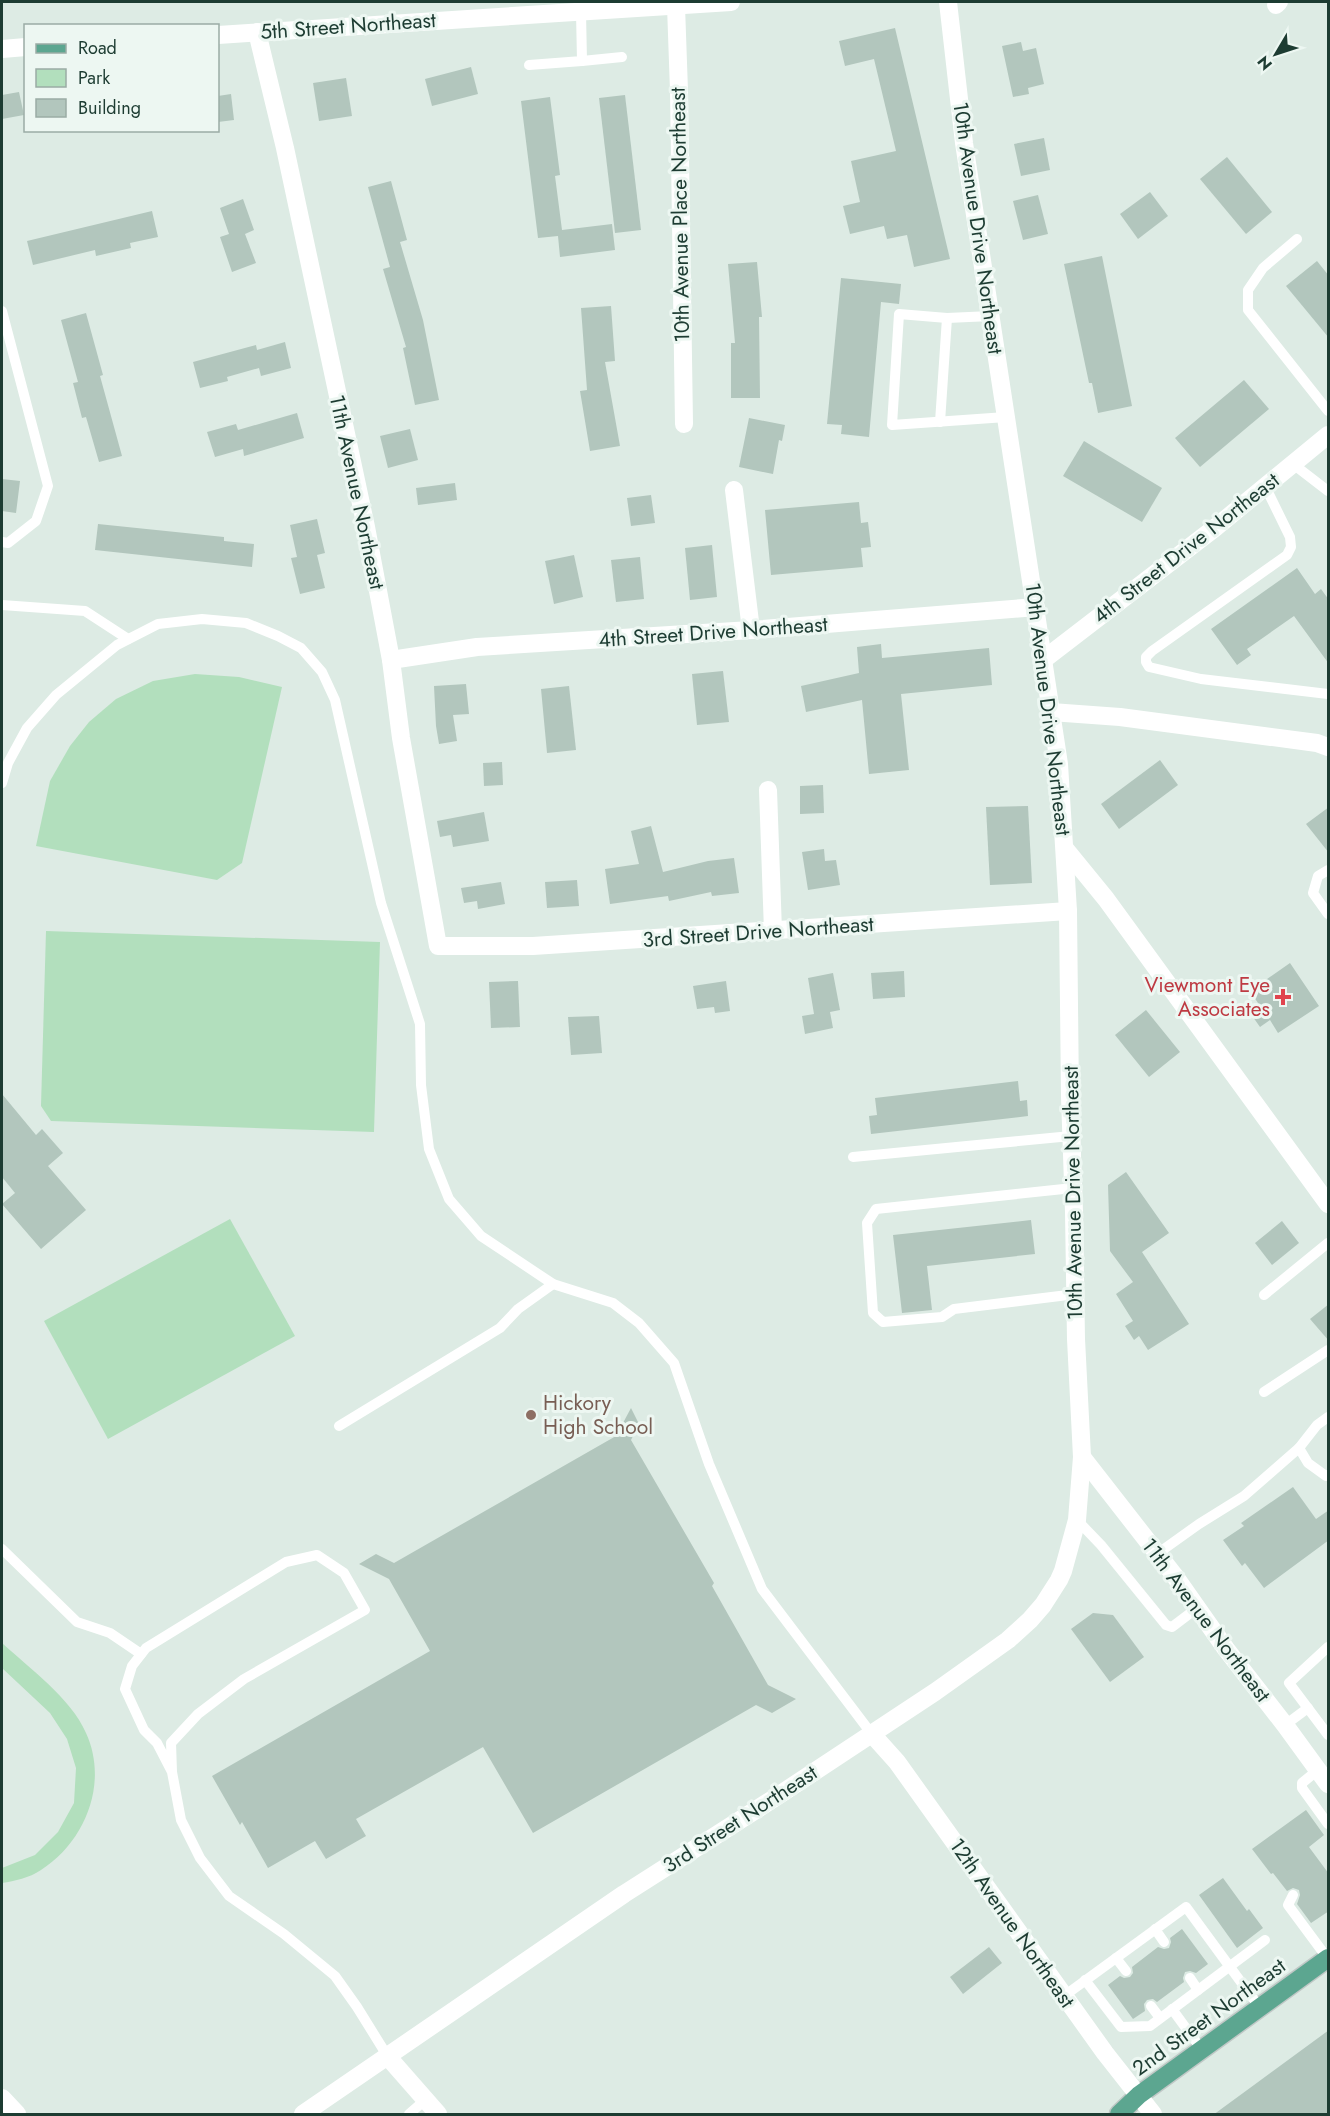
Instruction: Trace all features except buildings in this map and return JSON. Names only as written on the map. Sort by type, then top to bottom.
[{"type":"main road","name":"2nd Street Northeast","points":[[1119,2115],[1138,2095],[1327,1962]]},
{"type":"street","name":"5th Street Northeast","points":[[219,35],[731,2]]},
{"type":"street","name":"10th Avenue Drive Northeast","points":[[948,2],[964,143],[1059,764],[1066,850],[1071,1136],[1082,1457]]},
{"type":"street","name":"10th Avenue Place Northeast","points":[[676,6],[684,424]]},
{"type":"street","name":"11th Avenue Northeast","points":[[257,32],[285,148],[366,527],[391,660],[401,738],[438,946],[448,946]]},
{"type":"street","points":[[2,49],[24,47]]},
{"type":"street","name":"4th Street Drive Northeast","points":[[1043,660],[1329,435]]},
{"type":"street","points":[[734,490],[751,630]]},
{"type":"street","name":"4th Street Drive Northeast","points":[[391,660],[477,647],[751,630],[1036,607]]},
{"type":"street","points":[[1051,712],[1120,717],[1317,743],[1329,747]]},
{"type":"street","points":[[768,790],[773,931]]},
{"type":"street","points":[[1066,850],[1106,899],[1329,1204]]},
{"type":"street","name":"3rd Street Drive Northeast","points":[[448,946],[532,946],[1068,911]]},
{"type":"street","name":"11th Avenue Northeast","points":[[1082,1457],[1323,1777]]},
{"type":"street","name":"3rd Street Northeast","points":[[303,2115],[624,1894],[935,1692],[1008,1640],[1043,1605],[1063,1572],[1077,1520],[1082,1457]]},
{"type":"street","name":"12th Avenue Northeast","points":[[871,1733],[897,1762],[1105,2053],[1153,2115]]},
{"type":"street","points":[[388,2057],[438,2115]]},
{"type":"street","points":[[2,2098],[17,2115]]},
{"type":"lane","points":[[581,12],[582,61]]},
{"type":"lane","points":[[529,65],[622,57]]},
{"type":"lane","points":[[1297,239],[1263,268],[1248,290],[1248,310],[1329,411]]},
{"type":"lane","points":[[2,310],[48,486],[36,521],[8,543],[2,542]]},
{"type":"lane","points":[[991,316],[947,318],[899,314],[892,425],[1006,417]]},
{"type":"lane","points":[[940,422],[947,318]]},
{"type":"lane","points":[[1293,464],[1329,491]]},
{"type":"lane","points":[[1265,486],[1290,537],[1292,547],[1287,555],[1152,651],[1146,657],[1146,662],[1149,667],[1201,679],[1329,694]]},
{"type":"lane","points":[[2,605],[85,610],[128,639]]},
{"type":"lane","points":[[2,783],[8,763],[27,728],[56,695],[117,645],[158,624],[202,620],[246,623],[301,648],[322,672],[334,699],[381,903],[420,1024],[421,1085],[429,1149],[450,1199],[481,1236],[553,1284],[613,1303],[639,1323],[674,1363],[709,1464],[762,1589],[871,1733]]},
{"type":"lane","points":[[1329,870],[1318,876],[1313,893],[1329,914]]},
{"type":"lane","points":[[853,1157],[1071,1136]]},
{"type":"lane","points":[[1073,1188],[876,1209],[867,1223],[873,1313],[883,1322],[942,1317],[954,1309],[1076,1294]]},
{"type":"lane","points":[[1264,1295],[1329,1243]]},
{"type":"lane","points":[[339,1426],[500,1328],[518,1309],[553,1284]]},
{"type":"lane","points":[[1264,1392],[1329,1350]]},
{"type":"lane","points":[[1157,1554],[1199,1524],[1245,1496],[1299,1448],[1317,1425],[1329,1417]]},
{"type":"lane","points":[[1299,1448],[1308,1463],[1326,1476],[1329,1475]]},
{"type":"lane","points":[[1077,1520],[1101,1545],[1166,1625],[1172,1627],[1197,1608]]},
{"type":"lane","points":[[2,1549],[77,1622],[110,1633],[141,1654]]},
{"type":"lane","points":[[172,1772],[157,1743],[144,1730],[125,1689],[132,1666],[146,1648],[286,1562],[317,1556],[344,1573],[365,1610],[244,1679],[198,1714],[171,1743],[172,1772],[181,1820],[200,1858],[229,1896],[285,1934],[335,1977],[350,1995],[388,2057]]},
{"type":"lane","points":[[1329,1647],[1289,1683],[1329,1735]]},
{"type":"lane","points":[[1285,1725],[1308,1708]]},
{"type":"lane","points":[[1323,1777],[1302,1783],[1302,1788],[1329,1824]]},
{"type":"lane","points":[[1293,1894],[1288,1905],[1327,1962]]},
{"type":"lane","points":[[1064,1996],[1186,1906],[1260,2008]]},
{"type":"lane","points":[[1155,1929],[1164,1942]]},
{"type":"lane","points":[[1086,1980],[1121,2027],[1150,2026],[1265,1940]]},
{"type":"lane","points":[[1116,1958],[1126,1971]]},
{"type":"lane","points":[[1190,1978],[1198,1990]]},
{"type":"lane","points":[[1151,2006],[1160,2018]]},
{"type":"lane","points":[[1172,2009],[1202,2050]]},
{"type":"lane","points":[[409,2115],[424,2101]]},
{"type":"green space","points":[[195,674],[239,677],[282,687],[242,863],[217,880],[36,846],[50,781],[70,746],[89,722],[116,699],[153,681]]},
{"type":"green space","points":[[46,931],[380,942],[374,1132],[51,1121],[41,1106]]},
{"type":"green space","points":[[230,1219],[295,1336],[108,1439],[44,1321]]},
{"type":"green space","points":[[2,1643],[60,1696],[79,1720],[92,1752],[95,1772],[89,1810],[70,1844],[57,1858],[36,1873],[22,1879],[2,1883],[2,1868],[35,1855],[58,1832],[74,1803],[76,1768],[67,1739],[50,1713],[2,1668]]},
{"type":"place","name":"Viewmont Eye Associates","points":[[1283,997]]},
{"type":"place","name":"Hickory High School","points":[[531,1415]]}]
